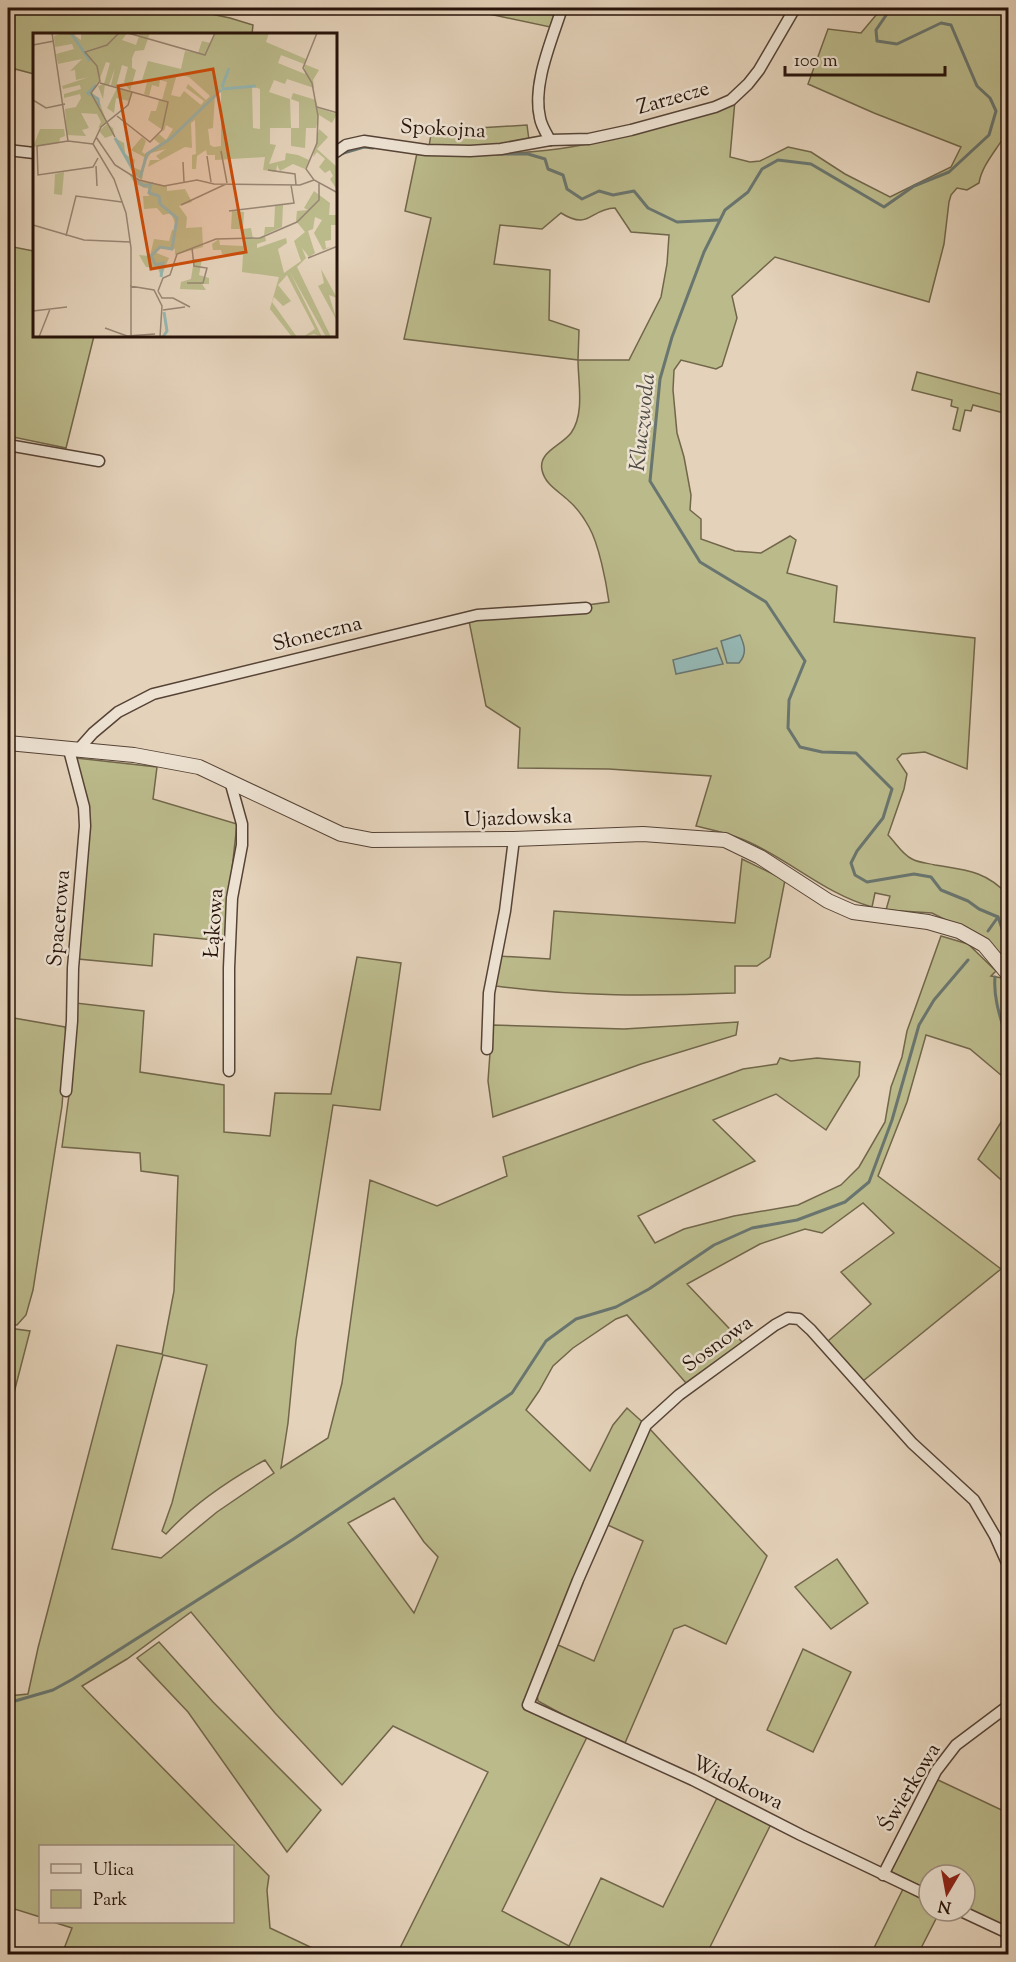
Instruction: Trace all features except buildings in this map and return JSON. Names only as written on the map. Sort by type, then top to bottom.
[{"type":"street","points":[[549,140],[540,119],[538,102],[541,75],[562,8]]},
{"type":"street","name":"Zarzecze","points":[[549,140],[589,139],[715,107],[731,100],[759,70],[795,8]]},
{"type":"street","name":"Spokojna","points":[[338,151],[346,145],[364,141],[426,150],[470,151],[501,149],[549,140]]},
{"type":"street","points":[[8,150],[33,153]]},
{"type":"street","points":[[8,445],[99,461]]},
{"type":"street","name":"Słoneczna","points":[[73,750],[118,712],[153,694],[477,615],[586,608]]},
{"type":"street","name":"Ujazdowska","points":[[8,743],[168,760],[199,767],[341,834],[372,840],[514,839],[643,834],[725,840],[760,857],[828,901],[853,912],[927,922],[959,932],[984,945],[1008,974]]},
{"type":"street","name":"Spacerowa","points":[[66,1091],[72,1021],[73,968],[85,826],[84,807],[73,750]]},
{"type":"street","name":"Łąkowa","points":[[229,1071],[232,898],[242,845],[242,824],[230,781]]},
{"type":"street","points":[[487,1049],[489,993],[506,911],[514,839]]},
{"type":"street","name":"Sosnowa","points":[[528,1704],[578,1580],[646,1425],[678,1395],[729,1357],[788,1318],[799,1318],[912,1443],[974,1500],[1008,1565]]},
{"type":"street","name":"Widokowa","points":[[528,1704],[693,1780],[917,1891]]},
{"type":"street","name":"Świerkowa","points":[[883,1875],[936,1771],[956,1745],[1008,1706]]},
{"type":"street","points":[[977,1918],[1008,1933]]},
{"type":"green space","points":[[8,8],[183,8],[253,25],[252,33],[33,33],[33,74],[15,69],[8,103]]},
{"type":"green space","points":[[461,8],[558,8],[550,27]]},
{"type":"green space","points":[[882,8],[980,8],[1008,17],[1008,135],[1005,135],[986,164],[979,183],[967,190],[957,188],[951,195],[944,244],[929,302],[775,257],[732,296],[737,318],[722,366],[716,369],[681,360],[674,370],[673,390],[677,433],[691,495],[690,510],[701,519],[701,539],[735,551],[761,553],[790,536],[796,540],[787,573],[837,586],[834,622],[975,638],[967,769],[925,752],[902,754],[897,759],[907,774],[888,835],[912,859],[983,876],[1008,895],[1008,965],[979,936],[932,913],[886,910],[890,896],[875,893],[872,907],[856,902],[827,888],[749,842],[696,826],[711,776],[609,769],[518,768],[520,728],[486,706],[469,621],[609,602],[599,553],[589,527],[574,506],[549,484],[542,470],[543,458],[567,438],[578,417],[578,360],[404,339],[431,218],[405,211],[417,153],[511,153],[559,149],[637,131],[735,100],[730,157],[750,162],[760,161],[788,147],[811,152],[845,174],[890,197],[951,167],[961,147],[808,84],[828,29],[861,33]],"holes":[[[615,208],[631,232],[669,235],[661,297],[629,360],[578,360],[579,330],[549,320],[550,270],[494,264],[500,225],[542,229],[561,213],[571,218],[584,220],[606,209]]]},
{"type":"green space","points":[[527,125],[529,140],[474,148],[429,147],[432,127],[478,128]]},
{"type":"green space","points":[[8,246],[33,251],[33,338],[94,338],[66,448],[8,436]]},
{"type":"green space","points":[[917,372],[1008,396],[1008,420],[1003,419],[1004,413],[973,405],[971,411],[965,410],[960,431],[953,429],[958,408],[951,406],[952,400],[912,390]]},
{"type":"green space","points":[[76,758],[157,767],[153,799],[237,824],[224,941],[154,934],[152,966],[78,959],[86,857]]},
{"type":"green space","points":[[742,859],[785,880],[770,957],[757,966],[735,966],[735,993],[615,995],[496,986],[499,956],[550,959],[554,911],[735,923]]},
{"type":"green space","points":[[941,936],[968,944],[996,971],[991,976],[1002,978],[1008,987],[1008,1081],[970,1049],[926,1035],[907,1102],[878,1176],[1001,1269],[863,1381],[828,1341],[871,1304],[841,1272],[894,1233],[863,1203],[822,1233],[805,1229],[760,1244],[687,1284],[743,1343],[686,1383],[627,1315],[616,1319],[573,1348],[553,1366],[526,1410],[590,1471],[613,1425],[627,1408],[649,1428],[767,1556],[726,1644],[685,1625],[674,1629],[625,1743],[571,1719],[538,1701],[537,1694],[556,1644],[594,1661],[643,1541],[601,1522],[526,1703],[587,1737],[502,1911],[569,1946],[601,1878],[663,1907],[717,1798],[771,1824],[709,1949],[721,1954],[397,1954],[488,1772],[393,1726],[342,1785],[275,1713],[191,1612],[127,1659],[82,1686],[269,1876],[267,1890],[270,1928],[325,1954],[62,1954],[72,1928],[56,1923],[234,1923],[234,1845],[39,1845],[39,1917],[8,1907],[8,1696],[28,1694],[117,1345],[162,1354],[174,1291],[178,1176],[141,1171],[140,1153],[62,1147],[69,1095],[76,1003],[144,1011],[140,1072],[224,1085],[224,1132],[270,1136],[275,1093],[331,1094],[357,957],[401,963],[380,1110],[333,1105],[296,1340],[281,1468],[328,1438],[342,1383],[370,1180],[437,1206],[507,1176],[503,1157],[743,1069],[777,1064],[780,1058],[791,1061],[817,1058],[860,1062],[859,1076],[826,1130],[776,1094],[713,1120],[755,1161],[638,1216],[655,1243],[684,1229],[734,1216],[798,1205],[841,1185],[859,1167],[885,1122],[891,1087],[902,1057],[907,1031]],"holes":[[[163,1355],[207,1365],[172,1503],[162,1531],[166,1534],[188,1512],[213,1493],[265,1460],[274,1473],[217,1512],[161,1558],[112,1549]],[[394,1498],[424,1542],[438,1557],[414,1613],[348,1523]]]},
{"type":"green space","points":[[8,1017],[65,1027],[67,1039],[62,1106],[33,1290],[26,1315],[17,1325],[8,1324]]},
{"type":"green space","points":[[738,1022],[736,1035],[641,1064],[493,1117],[488,1081],[492,1025],[624,1029]]},
{"type":"green space","points":[[1008,1111],[1008,1186],[978,1159]]},
{"type":"green space","points":[[8,1328],[30,1331],[8,1416]]},
{"type":"green space","points":[[837,1559],[868,1603],[831,1629],[795,1587]]},
{"type":"green space","points":[[159,1642],[213,1702],[321,1810],[287,1852],[188,1712],[137,1658]]},
{"type":"green space","points":[[803,1649],[851,1672],[813,1752],[767,1730]]},
{"type":"green space","points":[[936,1779],[1008,1813],[1008,1930],[977,1914],[977,1863],[917,1863],[917,1884],[890,1871]]},
{"type":"green space","points":[[903,1889],[917,1897],[917,1923],[934,1923],[918,1954],[871,1954]]},
{"type":"water","points":[[740,635],[744,646],[743,656],[739,663],[727,663],[721,641]]},
{"type":"water","points":[[717,648],[723,664],[676,674],[673,660]]},
{"type":"waterway","name":"Kluczwoda","points":[[891,8],[876,30],[877,41],[897,44],[941,23],[951,25],[977,86],[990,98],[996,111],[989,135],[949,172],[914,186],[884,207],[811,164],[778,160],[762,169],[748,192],[725,210],[704,252],[672,337],[660,379],[650,481],[700,562],[766,602],[805,661],[789,700],[788,728],[800,747],[822,752],[856,753],[892,789],[883,818],[857,851],[851,863],[855,875],[867,882],[914,874],[931,877],[941,890],[998,917],[1008,946]]},
{"type":"waterway","points":[[340,154],[364,147],[373,148]]},
{"type":"waterway","points":[[496,154],[528,154],[545,159],[548,169],[563,175],[567,189],[582,199],[599,191],[613,195],[634,191],[648,208],[677,222],[719,220]]},
{"type":"waterway","points":[[988,931],[998,917]]},
{"type":"waterway","points":[[8,1703],[53,1690],[73,1679],[292,1540],[512,1393],[546,1341],[576,1319],[616,1307],[649,1289],[714,1245],[752,1228],[797,1220],[845,1202],[869,1182],[892,1120],[919,1025],[934,1000],[968,960]]},
{"type":"waterway","name":"Kluczwoda","points":[[995,977],[997,1002],[1008,1043]]}]
